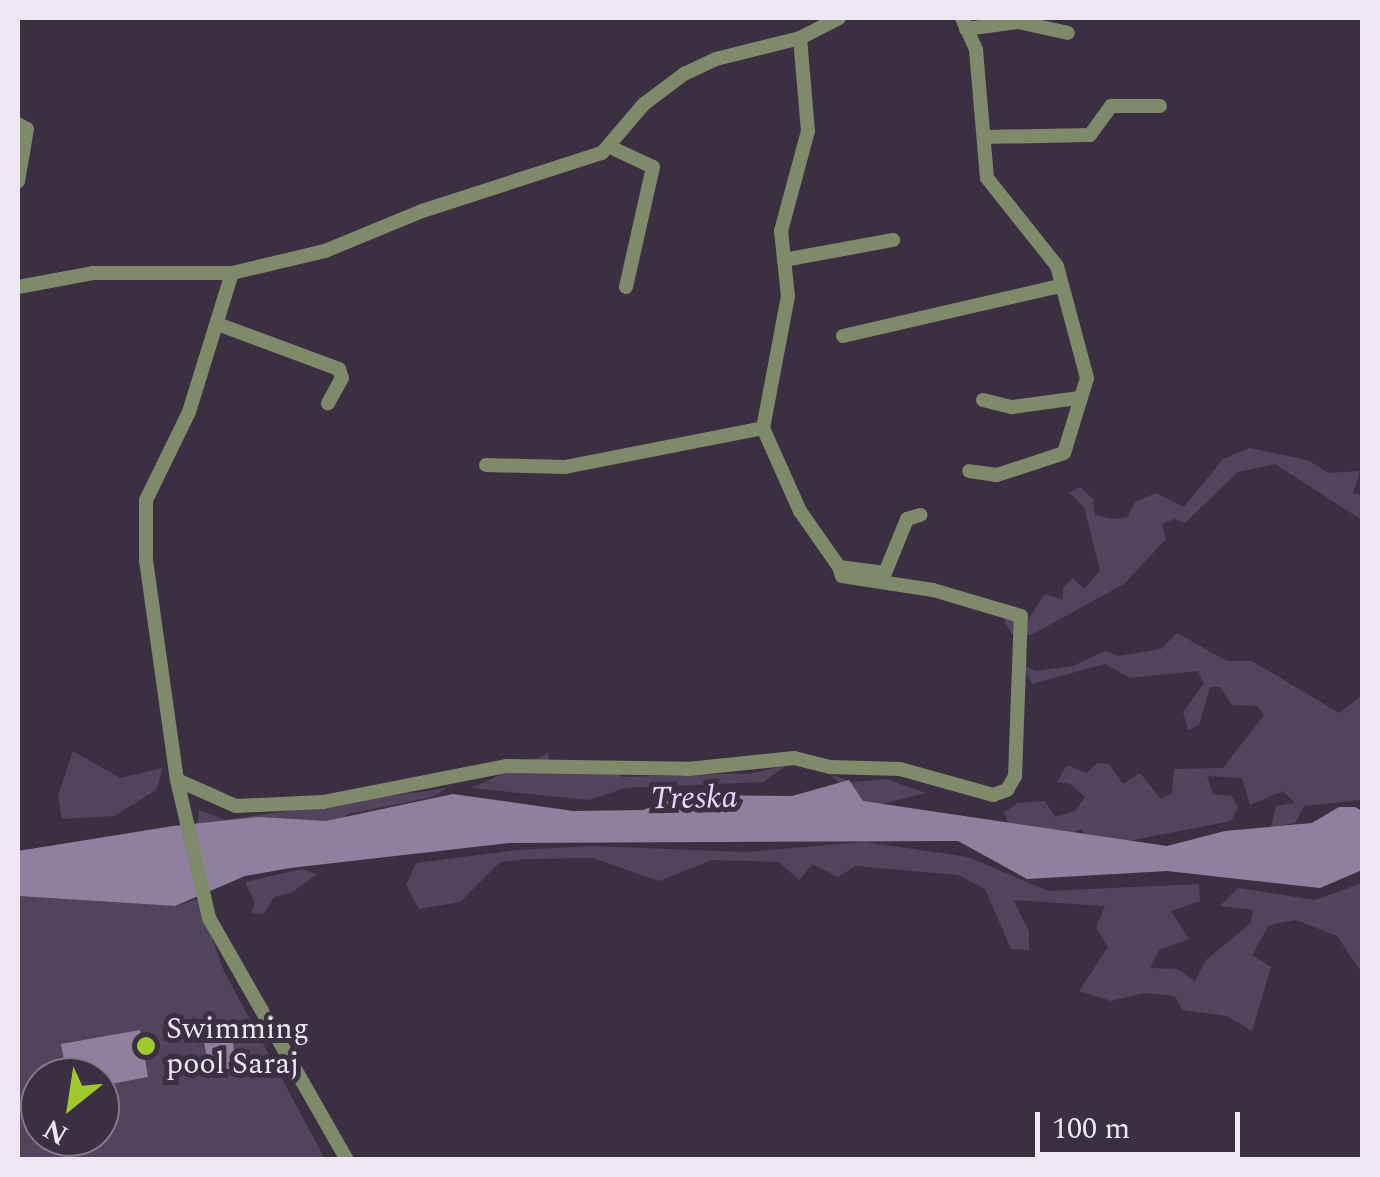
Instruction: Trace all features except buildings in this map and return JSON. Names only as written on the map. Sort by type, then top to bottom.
[{"type":"street","points":[[18,287],[93,273],[232,273],[325,252],[422,211],[610,148],[644,104],[684,74],[800,38],[839,18]]},
{"type":"street","points":[[969,471],[996,475],[1064,452],[1087,378],[1060,286],[1058,266],[987,178],[976,50],[964,23],[1018,22],[1068,34]]},
{"type":"street","points":[[176,780],[236,806],[323,802],[506,766],[688,769],[794,758],[848,769],[900,769],[992,795],[1007,790],[1015,776],[1022,616],[933,590],[842,576],[840,567],[800,511],[763,428],[783,346],[781,231],[808,131],[800,38]]},
{"type":"street","points":[[985,137],[1090,135],[1111,106],[1160,106]]},
{"type":"street","points":[[18,124],[27,129],[18,180]]},
{"type":"street","points":[[610,148],[653,167],[626,287]]},
{"type":"street","points":[[784,260],[893,240]]},
{"type":"street","points":[[232,273],[220,325],[189,412],[146,500],[146,560],[176,780],[209,918],[347,1160]]},
{"type":"street","points":[[843,336],[1060,286]]},
{"type":"street","points":[[220,325],[339,370],[342,378],[328,403]]},
{"type":"street","points":[[984,400],[1012,407],[1079,398]]},
{"type":"street","points":[[486,465],[565,467],[763,428]]},
{"type":"street","points":[[840,567],[885,573],[907,519],[920,516]]},
{"type":"shaded area","points":[[1249,448],[1308,460],[1328,473],[1360,471],[1353,493],[1362,495],[1362,520],[1275,464],[1238,472],[1185,523],[1174,519],[1162,524],[1166,539],[1124,584],[1031,635],[1012,634],[1004,621],[1008,608],[1025,624],[1045,594],[1063,600],[1063,588],[1073,578],[1084,589],[1100,571],[1084,507],[1069,493],[1080,487],[1093,499],[1095,515],[1113,519],[1128,517],[1135,502],[1156,493],[1184,507],[1223,459]]},
{"type":"shaded area","points":[[1177,633],[1227,661],[1252,661],[1339,713],[1362,695],[1362,800],[1304,806],[1295,823],[1271,827],[1276,806],[1295,803],[1283,791],[1250,805],[1242,778],[1207,776],[1213,794],[1232,796],[1238,807],[1231,821],[1097,847],[1081,829],[1054,842],[1013,834],[1004,813],[1017,803],[1045,801],[1055,817],[1075,811],[1085,797],[1070,784],[1057,782],[1067,765],[1087,773],[1097,763],[1109,764],[1123,784],[1140,773],[1161,799],[1172,793],[1174,769],[1223,768],[1264,715],[1257,706],[1232,705],[1220,687],[1210,687],[1199,725],[1188,730],[1183,712],[1204,683],[1198,671],[1130,678],[1105,664],[1032,684],[1022,665],[1036,671],[1073,666],[1105,651],[1118,656],[1161,649]]},
{"type":"shaded area","points":[[73,751],[120,778],[163,768],[156,790],[114,816],[62,819],[58,796]]},
{"type":"shaded area","points":[[549,753],[548,770],[575,774],[604,766],[623,777],[754,773],[787,765],[763,782],[625,788],[589,800],[471,788]]},
{"type":"shaded area","points":[[831,775],[853,782],[886,779],[926,793],[865,808]]},
{"type":"shaded area","points":[[447,788],[433,797],[348,814],[330,826],[197,825],[199,810],[225,820]]},
{"type":"shaded area","points":[[865,842],[968,857],[1048,891],[1199,884],[1200,901],[1171,911],[1189,939],[1159,950],[1150,968],[1177,969],[1195,981],[1206,960],[1251,923],[1253,910],[1220,906],[1238,888],[1315,900],[1362,883],[1362,973],[1337,936],[1296,920],[1269,925],[1252,955],[1271,967],[1252,1031],[1227,1016],[1182,1010],[1175,996],[1144,993],[1111,1001],[1079,991],[1108,947],[1096,928],[1105,906],[1013,900],[1029,931],[1029,950],[1011,949],[985,889],[958,875],[856,866],[838,877],[813,864],[799,880],[779,862],[712,860],[659,881],[593,858],[528,859],[500,862],[460,902],[419,909],[406,885],[416,863],[518,850],[592,846],[745,852]]},
{"type":"shaded area","points":[[302,869],[317,874],[291,893],[274,897],[264,914],[251,913],[255,903],[245,882]]},
{"type":"shaded area","points":[[18,896],[175,906],[198,899],[224,971],[325,1159],[18,1159]]},
{"type":"water","name":"Treska","points":[[849,780],[863,801],[1167,846],[1225,831],[1312,823],[1339,807],[1355,807],[1362,811],[1362,870],[1320,888],[1167,871],[1027,879],[958,841],[509,843],[245,876],[175,906],[18,896],[18,851],[173,826],[259,817],[326,821],[453,794],[573,811],[643,810],[685,795],[792,796]]},
{"type":"water","points":[[229,1019],[237,1068],[209,1072],[201,1023]]},
{"type":"water","points":[[140,1030],[148,1077],[120,1082],[120,1057],[63,1057],[61,1044]]},
{"type":"place","name":"Swimming pool Saraj","points":[[146,1046]]}]
